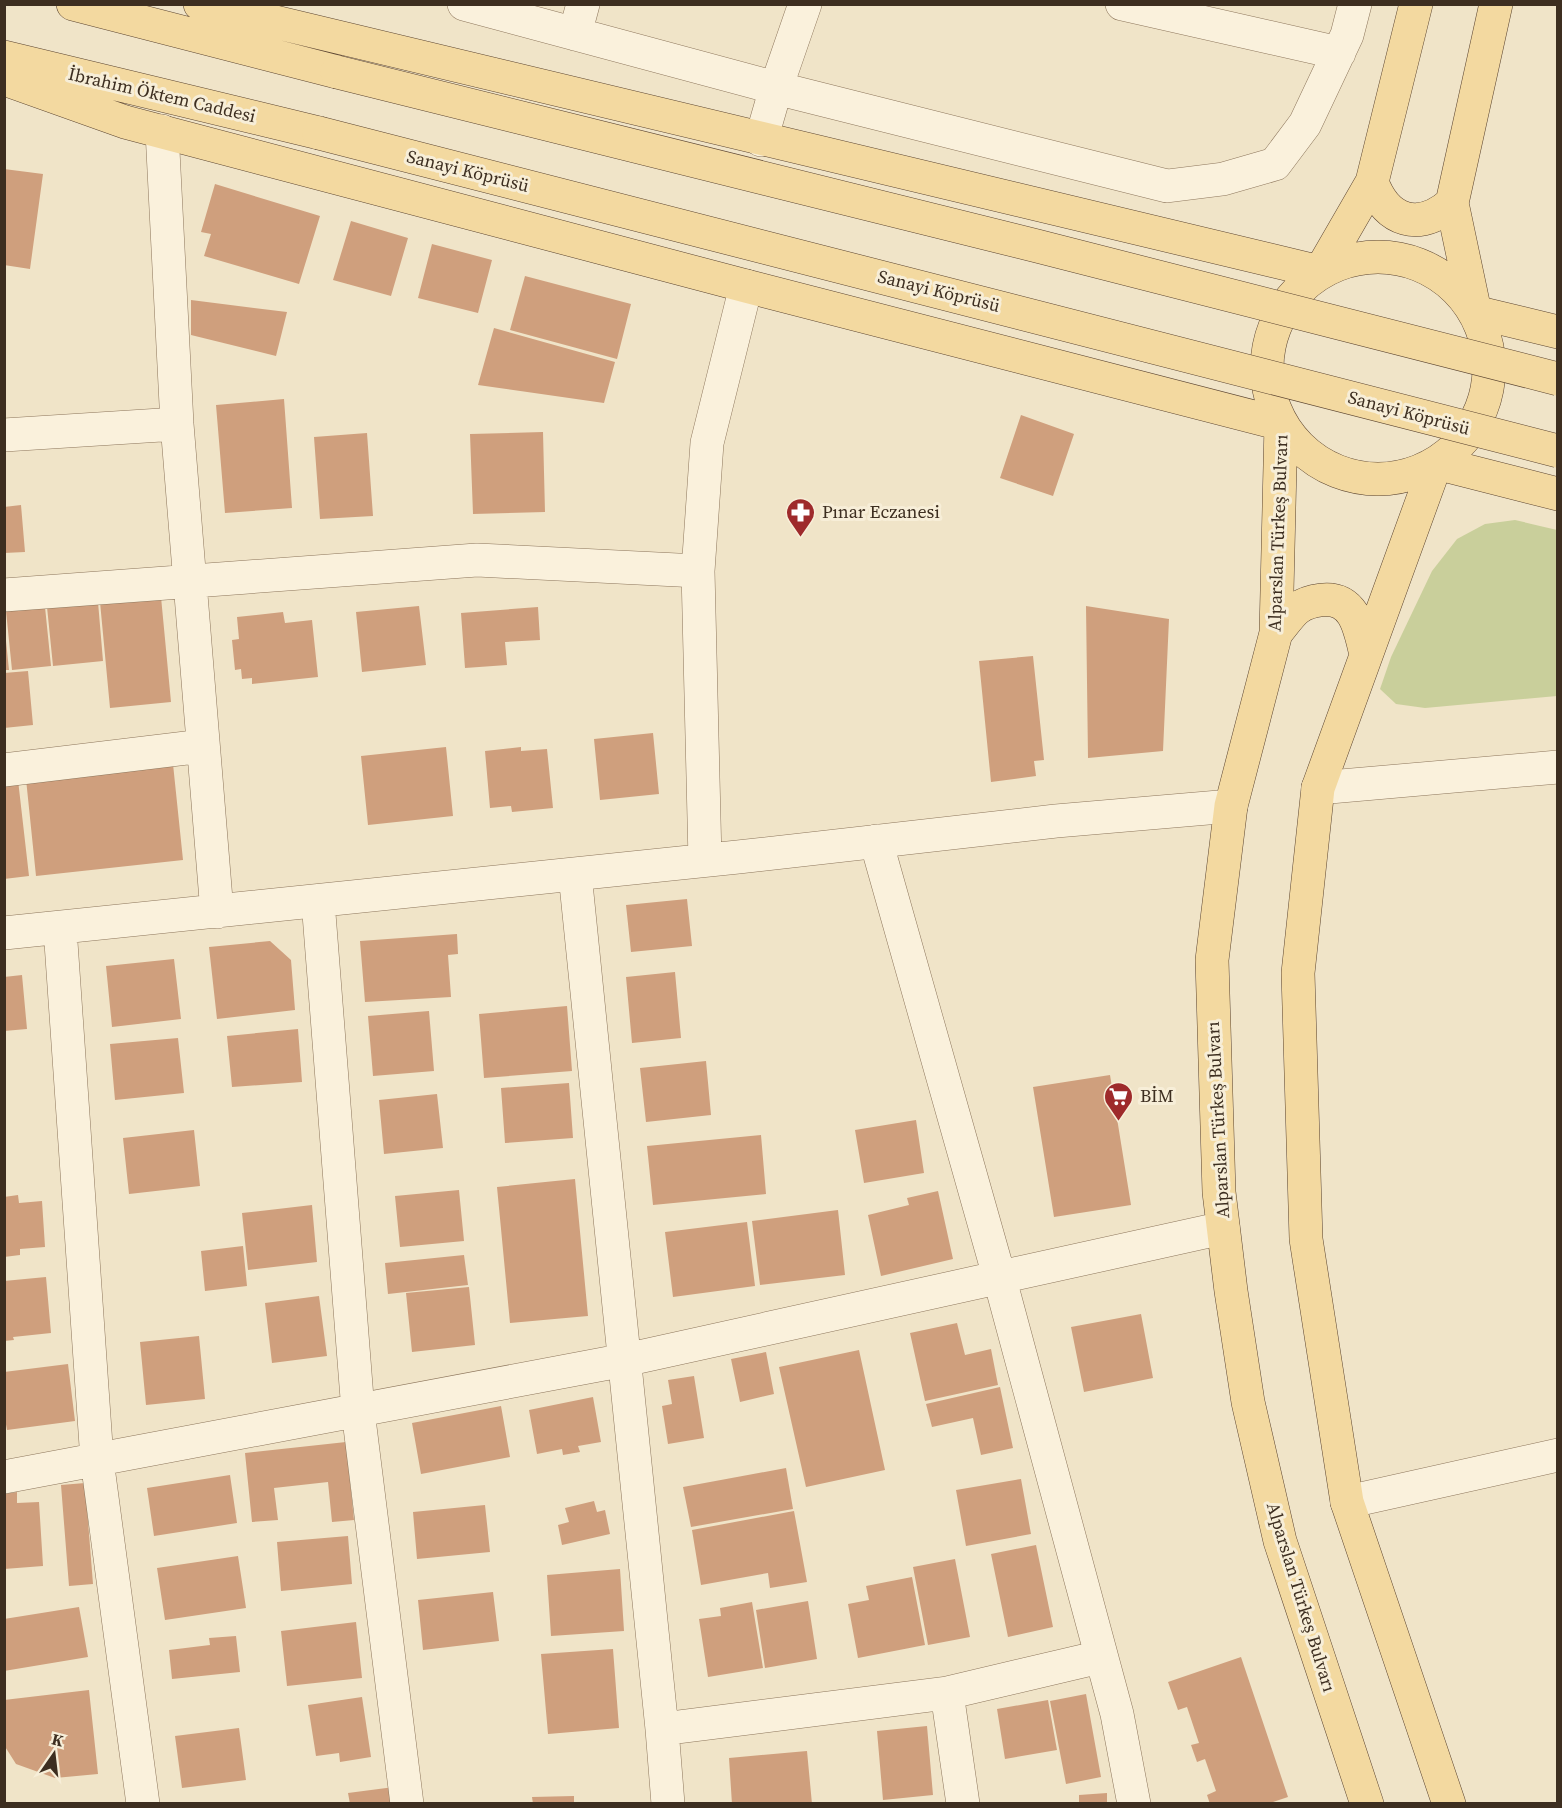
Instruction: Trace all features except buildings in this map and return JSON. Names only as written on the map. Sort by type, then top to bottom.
[{"type":"main road","points":[[73,4],[1557,379]]},
{"type":"main road","points":[[200,4],[1320,272],[1353,259],[1388,257],[1422,265],[1452,284],[1475,312],[1557,332]]},
{"type":"main road","points":[[1416,4],[1372,182],[1320,272],[1294,295],[1275,324],[1267,357],[1269,392],[1281,424],[1304,451],[1334,470],[1368,479],[1404,477],[1436,463],[1463,441],[1482,411],[1490,378],[1488,344],[1475,312],[1452,203],[1496,4]]},
{"type":"main road","name":"İbrahim Öktem Caddesi","points":[[4,57],[319,133]]},
{"type":"main road","points":[[4,79],[125,122],[1281,424]]},
{"type":"main road","name":"Sanayi Köprüsü","points":[[319,133],[1557,451]]},
{"type":"main road","points":[[1372,182],[1377,196],[1386,208],[1409,220],[1432,217],[1452,203]]},
{"type":"main road","name":"Alparslan Türkeş Bulvarı","points":[[1281,424],[1276,633],[1231,806],[1212,960],[1219,1192],[1248,1402],[1280,1541],[1367,1803]]},
{"type":"main road","points":[[1436,463],[1557,494]]},
{"type":"main road","points":[[1436,463],[1318,788],[1298,973],[1306,1239],[1347,1502],[1449,1803]]},
{"type":"main road","points":[[1276,633],[1298,608],[1312,601],[1332,598],[1348,606],[1359,625],[1366,655]]},
{"type":"street","points":[[464,4],[579,19],[776,88],[1167,186],[1224,179],[1275,164],[1305,124],[1347,35],[1355,4]]},
{"type":"street","points":[[761,140],[805,4]]},
{"type":"street","points":[[1122,4],[1339,53]]},
{"type":"street","points":[[162,131],[177,424],[217,912]]},
{"type":"street","points":[[705,860],[698,571],[707,443],[746,286]]},
{"type":"street","points":[[4,435],[177,424]]},
{"type":"street","points":[[4,595],[477,560],[698,571]]},
{"type":"street","points":[[4,770],[203,746]]},
{"type":"street","points":[[1318,788],[1557,768]]},
{"type":"street","points":[[4,933],[1056,821],[1231,806]]},
{"type":"street","points":[[876,841],[999,1276],[1117,1714],[1134,1803]]},
{"type":"street","points":[[575,874],[668,1803]]},
{"type":"street","points":[[318,901],[358,1411],[406,1803]]},
{"type":"street","points":[[60,928],[97,1460],[144,1803]]},
{"type":"street","points":[[4,1477],[625,1360],[1223,1228]]},
{"type":"street","points":[[1347,1502],[1557,1455]]},
{"type":"street","points":[[662,1729],[946,1692],[1100,1657]]},
{"type":"street","points":[[946,1692],[963,1803]]},
{"type":"green space","points":[[1515,520],[1557,530],[1557,696],[1425,708],[1396,704],[1380,689],[1391,657],[1432,571],[1457,539],[1485,524]]},
{"type":"place","name":"Pınar Eczanesi","points":[[801,538]]},
{"type":"place","name":"BİM","points":[[1119,1122]]}]
